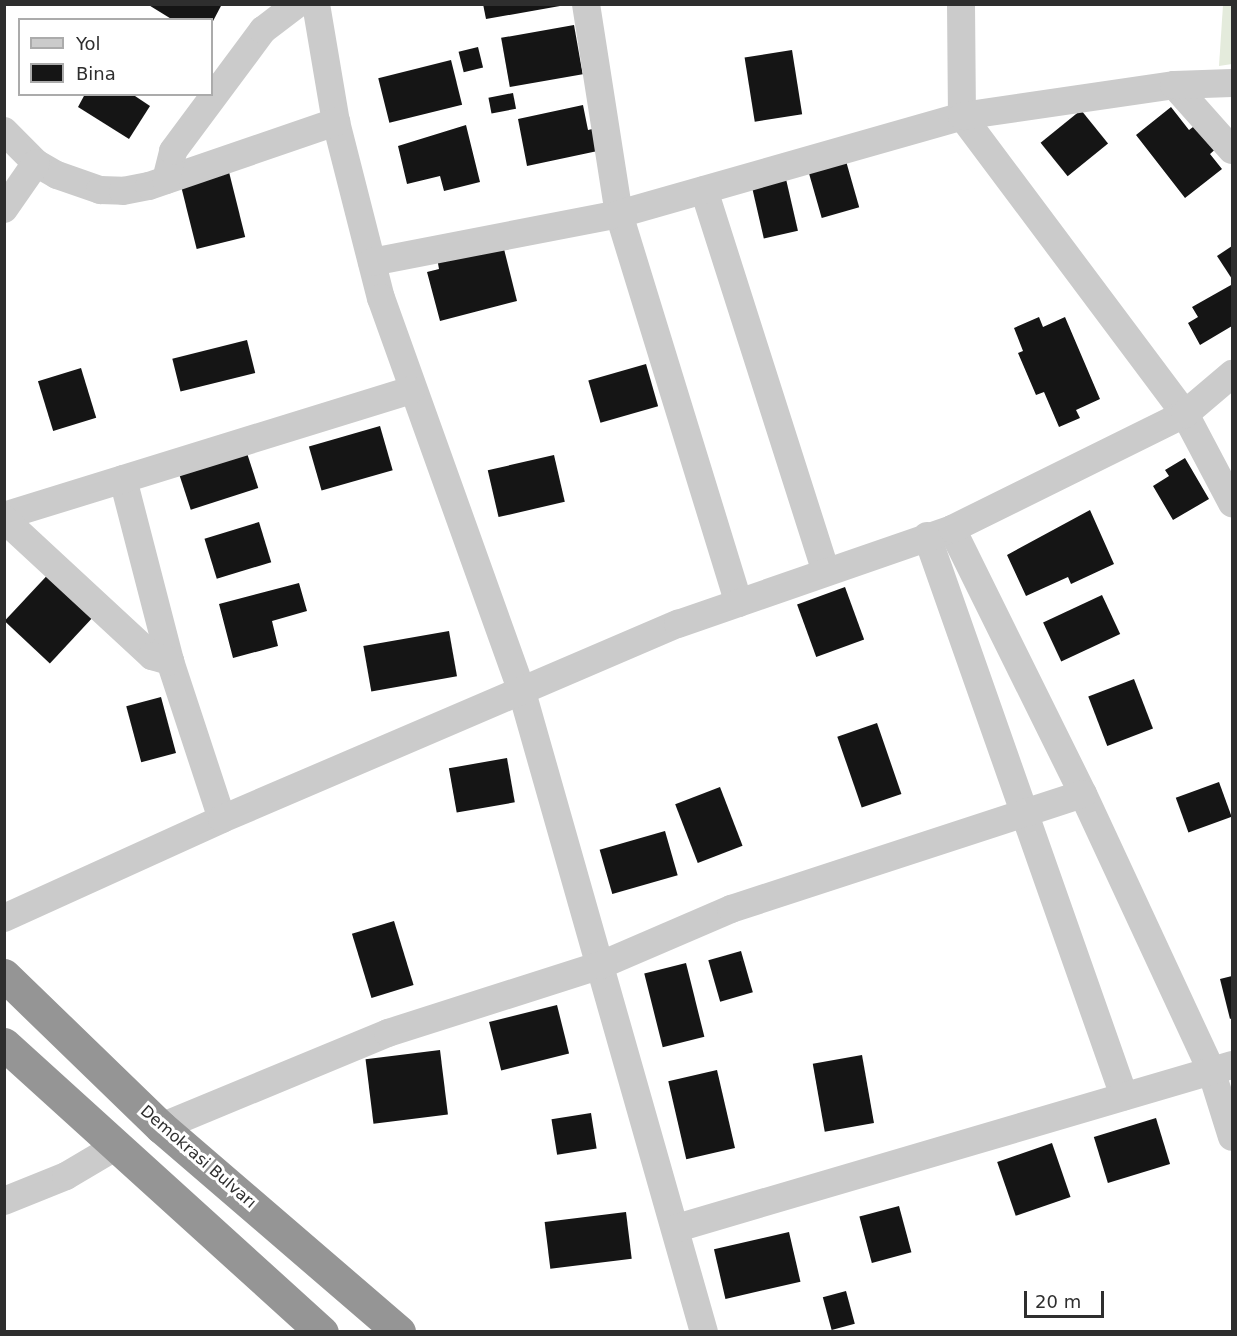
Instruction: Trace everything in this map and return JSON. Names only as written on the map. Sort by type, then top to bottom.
[{"type":"highway","name":"Demokrasi Bulvarı","points":[[4,975],[161,1127],[399,1332]]},
{"type":"highway","points":[[4,1044],[115,1147],[322,1332]]},
{"type":"street","points":[[166,180],[173,151],[273,20],[297,4]]},
{"type":"street","points":[[316,4],[336,122],[372,262],[411,390],[522,692],[677,1228],[704,1332]]},
{"type":"street","points":[[586,4],[619,214],[739,603]]},
{"type":"street","points":[[961,4],[963,116],[1185,414],[1233,503]]},
{"type":"street","points":[[372,262],[619,214],[963,116],[1174,85],[1233,83]]},
{"type":"street","points":[[1174,85],[1233,150]]},
{"type":"street","points":[[4,131],[36,163],[100,190],[123,191],[166,180],[336,122]]},
{"type":"street","points":[[4,209],[36,163]]},
{"type":"street","points":[[704,190],[826,572]]},
{"type":"street","points":[[4,918],[222,819],[522,692],[739,603],[939,532],[1185,414],[1233,374]]},
{"type":"street","points":[[171,661],[152,656],[4,518],[411,390]]},
{"type":"street","points":[[123,479],[171,661],[222,819]]},
{"type":"street","points":[[939,532],[1083,794],[1222,1067],[1233,1137]]},
{"type":"street","points":[[939,532],[1024,813],[1124,1096]]},
{"type":"street","points":[[161,1127],[388,1034],[601,965],[731,909],[1083,794]]},
{"type":"street","points":[[677,1228],[1222,1067]]},
{"type":"street","points":[[4,1201],[39,1189],[115,1147]]},
{"type":"green space","points":[[1223,5],[1232,5],[1232,64],[1219,66]]},
{"type":"building","points":[[147,4],[222,4],[213,21],[213,18],[170,18]]},
{"type":"building","points":[[483,4],[560,4],[560,6],[486,19]]},
{"type":"building","points":[[574,25],[583,74],[510,87],[501,38]]},
{"type":"building","points":[[478,47],[483,67],[464,72],[459,52]]},
{"type":"building","points":[[792,50],[802,114],[755,122],[745,58]]},
{"type":"building","points":[[451,60],[462,105],[389,123],[378,78]]},
{"type":"building","points":[[513,93],[516,109],[492,113],[488,98]]},
{"type":"building","points":[[84,96],[135,96],[150,106],[129,139],[78,107]]},
{"type":"building","points":[[583,105],[588,130],[602,127],[607,149],[527,166],[518,119]]},
{"type":"building","points":[[1171,107],[1189,130],[1201,121],[1220,145],[1210,154],[1222,169],[1185,198],[1136,135]]},
{"type":"building","points":[[1081,110],[1108,143],[1068,176],[1041,143]]},
{"type":"building","points":[[466,125],[480,182],[444,191],[440,176],[407,184],[398,146]]},
{"type":"building","points":[[846,161],[859,207],[822,218],[809,172]]},
{"type":"building","points":[[229,172],[245,237],[197,249],[180,184]]},
{"type":"building","points":[[786,179],[798,231],[764,239],[752,187]]},
{"type":"building","points":[[502,241],[517,301],[440,321],[427,272],[439,269],[437,258]]},
{"type":"building","points":[[1232,246],[1232,279],[1217,256]]},
{"type":"building","points":[[1231,285],[1232,326],[1200,345],[1188,323],[1198,317],[1192,307]]},
{"type":"building","points":[[1039,317],[1043,327],[1065,317],[1100,399],[1076,410],[1080,418],[1059,427],[1044,392],[1036,395],[1018,353],[1023,351],[1014,328]]},
{"type":"building","points":[[247,340],[255,373],[181,392],[172,359]]},
{"type":"building","points":[[646,364],[658,406],[600,423],[588,381]]},
{"type":"building","points":[[81,368],[96,418],[53,431],[38,381]]},
{"type":"building","points":[[380,426],[393,470],[322,491],[309,446]]},
{"type":"building","points":[[245,447],[258,488],[191,510],[177,469]]},
{"type":"building","points":[[554,455],[565,502],[499,517],[488,470]]},
{"type":"building","points":[[1185,458],[1209,499],[1173,520],[1153,486],[1169,476],[1165,470]]},
{"type":"building","points":[[1090,510],[1114,564],[1071,584],[1068,577],[1026,596],[1007,555]]},
{"type":"building","points":[[259,522],[271,562],[217,579],[204,539]]},
{"type":"building","points":[[55,567],[100,609],[50,663],[5,621]]},
{"type":"building","points":[[299,583],[307,611],[272,621],[278,646],[233,658],[219,604]]},
{"type":"building","points":[[845,587],[864,640],[816,657],[797,604]]},
{"type":"building","points":[[1102,595],[1120,634],[1061,661],[1043,622]]},
{"type":"building","points":[[449,631],[457,676],[371,691],[363,646]]},
{"type":"building","points":[[1134,679],[1153,728],[1107,746],[1088,697]]},
{"type":"building","points":[[161,697],[176,753],[141,762],[126,706]]},
{"type":"building","points":[[877,723],[901,794],[862,808],[837,737]]},
{"type":"building","points":[[507,758],[515,802],[457,813],[449,768]]},
{"type":"building","points":[[1219,782],[1232,817],[1188,833],[1176,798]]},
{"type":"building","points":[[720,787],[743,846],[698,863],[675,804]]},
{"type":"building","points":[[665,831],[678,875],[612,894],[600,850]]},
{"type":"building","points":[[394,921],[414,985],[372,998],[352,934]]},
{"type":"building","points":[[741,951],[753,992],[720,1002],[708,960]]},
{"type":"building","points":[[686,963],[704,1037],[663,1047],[644,973]]},
{"type":"building","points":[[1232,976],[1232,1018],[1230,1019],[1220,979]]},
{"type":"building","points":[[557,1005],[569,1054],[501,1070],[489,1022]]},
{"type":"building","points":[[440,1050],[448,1115],[373,1124],[366,1059]]},
{"type":"building","points":[[862,1055],[874,1123],[825,1132],[813,1064]]},
{"type":"building","points":[[717,1070],[735,1148],[686,1159],[668,1081]]},
{"type":"building","points":[[591,1113],[597,1149],[557,1155],[551,1119]]},
{"type":"building","points":[[1156,1118],[1170,1164],[1108,1183],[1094,1137]]},
{"type":"building","points":[[1052,1143],[1071,1197],[1016,1216],[997,1162]]},
{"type":"building","points":[[899,1206],[911,1252],[872,1263],[859,1217]]},
{"type":"building","points":[[626,1212],[632,1259],[550,1269],[545,1222]]},
{"type":"building","points":[[789,1232],[800,1282],[725,1299],[714,1249]]},
{"type":"building","points":[[846,1291],[855,1324],[832,1330],[823,1297]]}]
